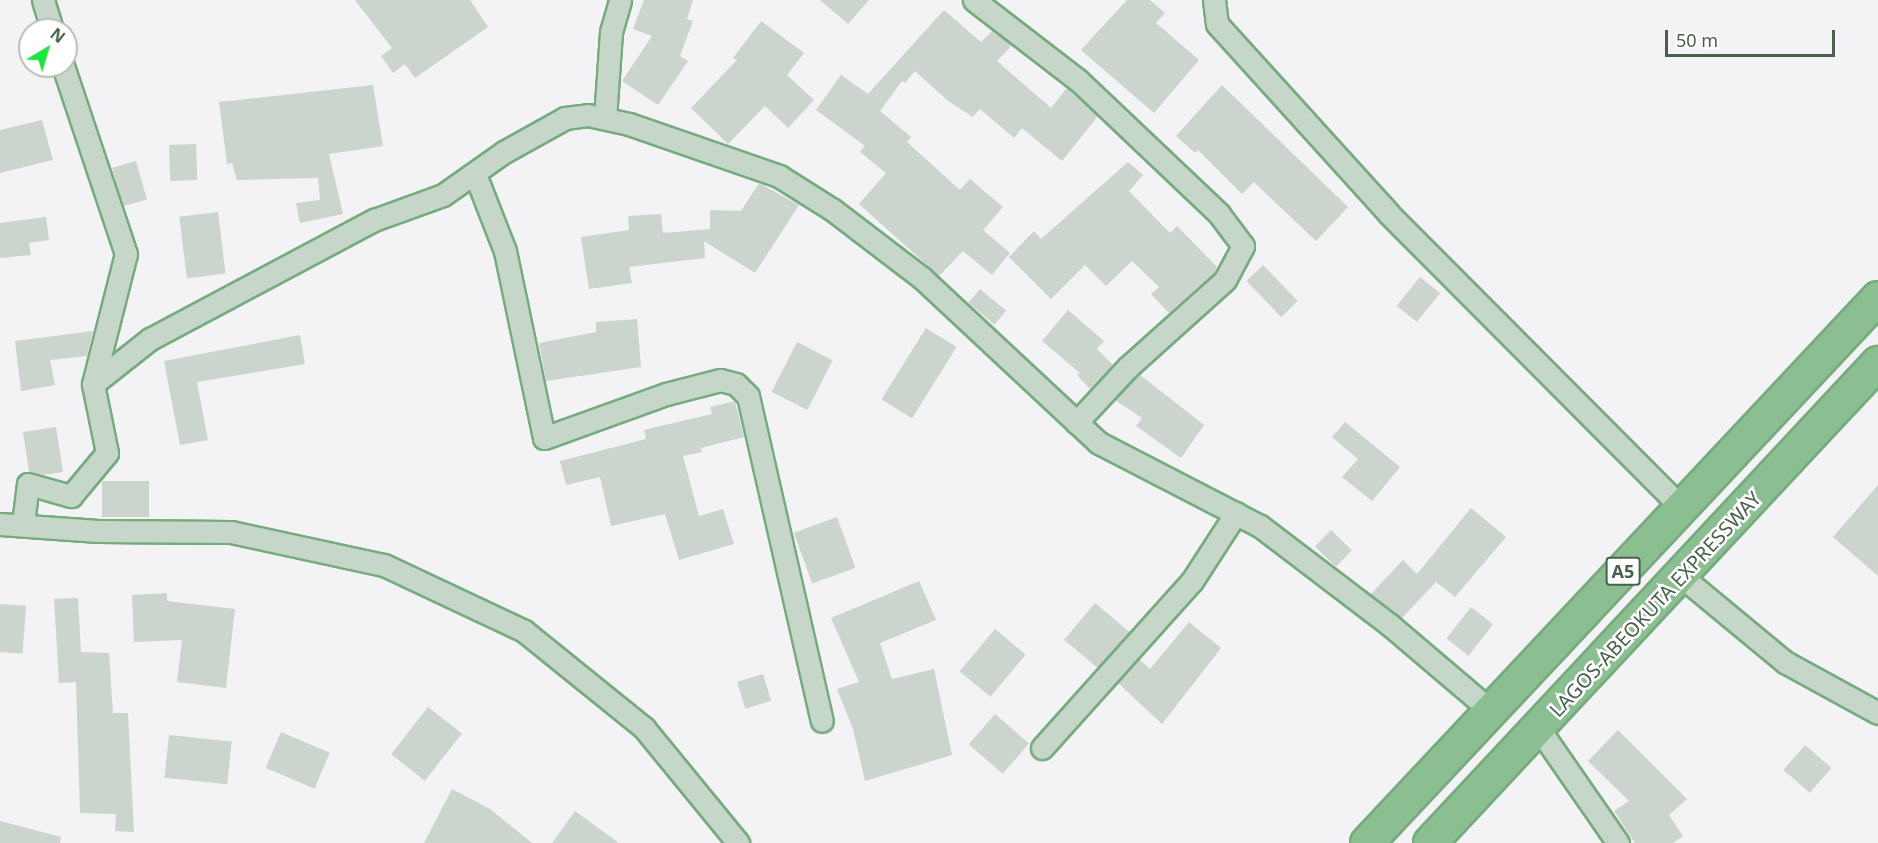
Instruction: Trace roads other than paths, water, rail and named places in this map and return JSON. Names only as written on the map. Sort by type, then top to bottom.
[{"type":"highway","name":"A5","points":[[1367,843],[1878,298]]},
{"type":"highway","name":"LAGOS-ABEOKUTA EXPRESSWAY","points":[[1430,843],[1539,729],[1878,363]]},
{"type":"street","points":[[43,0],[48,18]]},
{"type":"street","points":[[605,118],[611,32],[620,0]]},
{"type":"street","points":[[974,0],[1078,80],[1220,214],[1243,246],[1225,279],[1128,366],[1076,423]]},
{"type":"street","points":[[1214,0],[1216,24],[1389,214],[1682,508]]},
{"type":"street","points":[[23,524],[28,484],[71,496],[107,453],[93,384],[126,254],[67,78]]},
{"type":"street","points":[[93,384],[150,339],[374,220],[443,195],[565,118],[588,115],[605,118],[779,176],[833,210],[922,278],[1099,443],[1260,526],[1390,625],[1491,711]]},
{"type":"street","points":[[475,174],[505,251],[544,438],[666,394],[720,380],[736,384],[748,396],[822,721]]},
{"type":"street","points":[[1042,748],[1192,581],[1236,513]]},
{"type":"street","points":[[0,524],[98,531],[231,532],[384,565],[524,631],[644,728],[738,843]]},
{"type":"street","points":[[1681,576],[1785,662],[1878,713]]},
{"type":"street","points":[[1539,729],[1618,843]]}]
